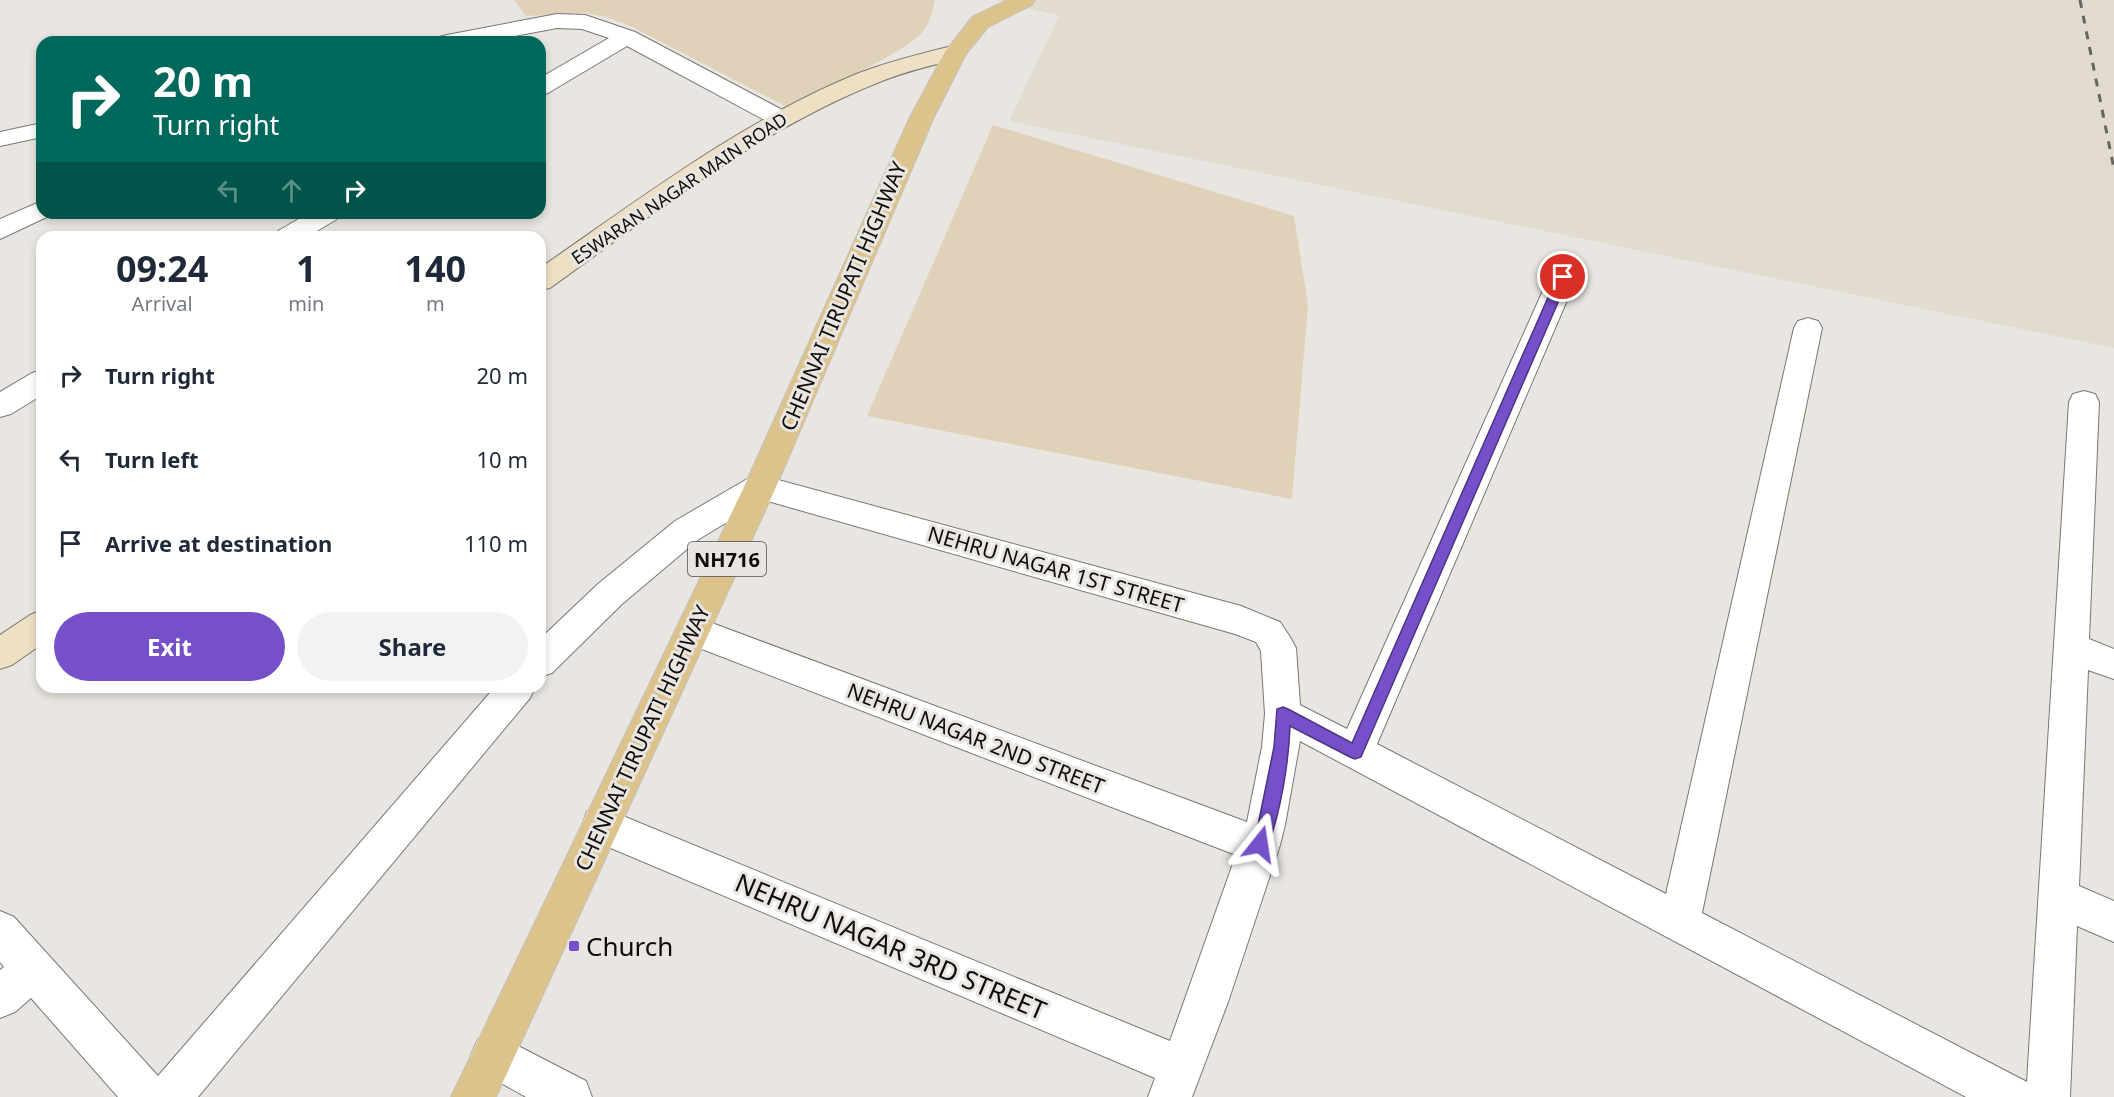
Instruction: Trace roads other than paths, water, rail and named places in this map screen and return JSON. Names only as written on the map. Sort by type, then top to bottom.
[{"type":"main road","points":[[980,11],[1024,0]]},
{"type":"main road","name":"CHENNAI TIRUPATI HIGHWAY","points":[[473,1097],[760,487],[881,205],[922,117],[980,11]]},
{"type":"street","points":[[478,36],[557,21],[585,22],[627,37],[781,119]]},
{"type":"street","points":[[546,84],[627,37]]},
{"type":"street","name":"ESWARAN NAGAR MAIN ROAD","points":[[546,277],[781,119],[869,77],[956,52]]},
{"type":"street","points":[[0,139],[36,131]]},
{"type":"street","points":[[0,230],[36,211]]},
{"type":"street","points":[[297,231],[318,219]]},
{"type":"street","points":[[1355,752],[1563,277]]},
{"type":"street","points":[[1680,923],[1808,328]]},
{"type":"street","points":[[0,406],[36,385]]},
{"type":"street","points":[[2049,1097],[2084,402]]},
{"type":"street","points":[[546,656],[610,594],[687,530],[760,487]]},
{"type":"street","name":"NEHRU NAGAR 1ST STREET","points":[[760,487],[1241,621],[1268,632],[1278,648],[1283,714],[1281,747],[1266,825],[1207,1002],[1175,1082]]},
{"type":"street","points":[[0,654],[36,629]]},
{"type":"street","name":"NEHRU NAGAR 2ND STREET","points":[[693,631],[1260,844]]},
{"type":"street","points":[[2071,648],[2114,664]]},
{"type":"street","points":[[169,1097],[512,693]]},
{"type":"street","points":[[1283,714],[2011,1097]]},
{"type":"street","name":"NEHRU NAGAR 3RD STREET","points":[[601,825],[1175,1082]]},
{"type":"street","points":[[2059,897],[2114,922]]},
{"type":"street","points":[[0,931],[147,1097]]},
{"type":"street","points":[[0,997],[34,969]]},
{"type":"street","points":[[493,1056],[570,1097]]},
{"type":"railway","points":[[2080,0],[2114,169]]},
{"type":"place","name":"Church","points":[[574,946]]}]
